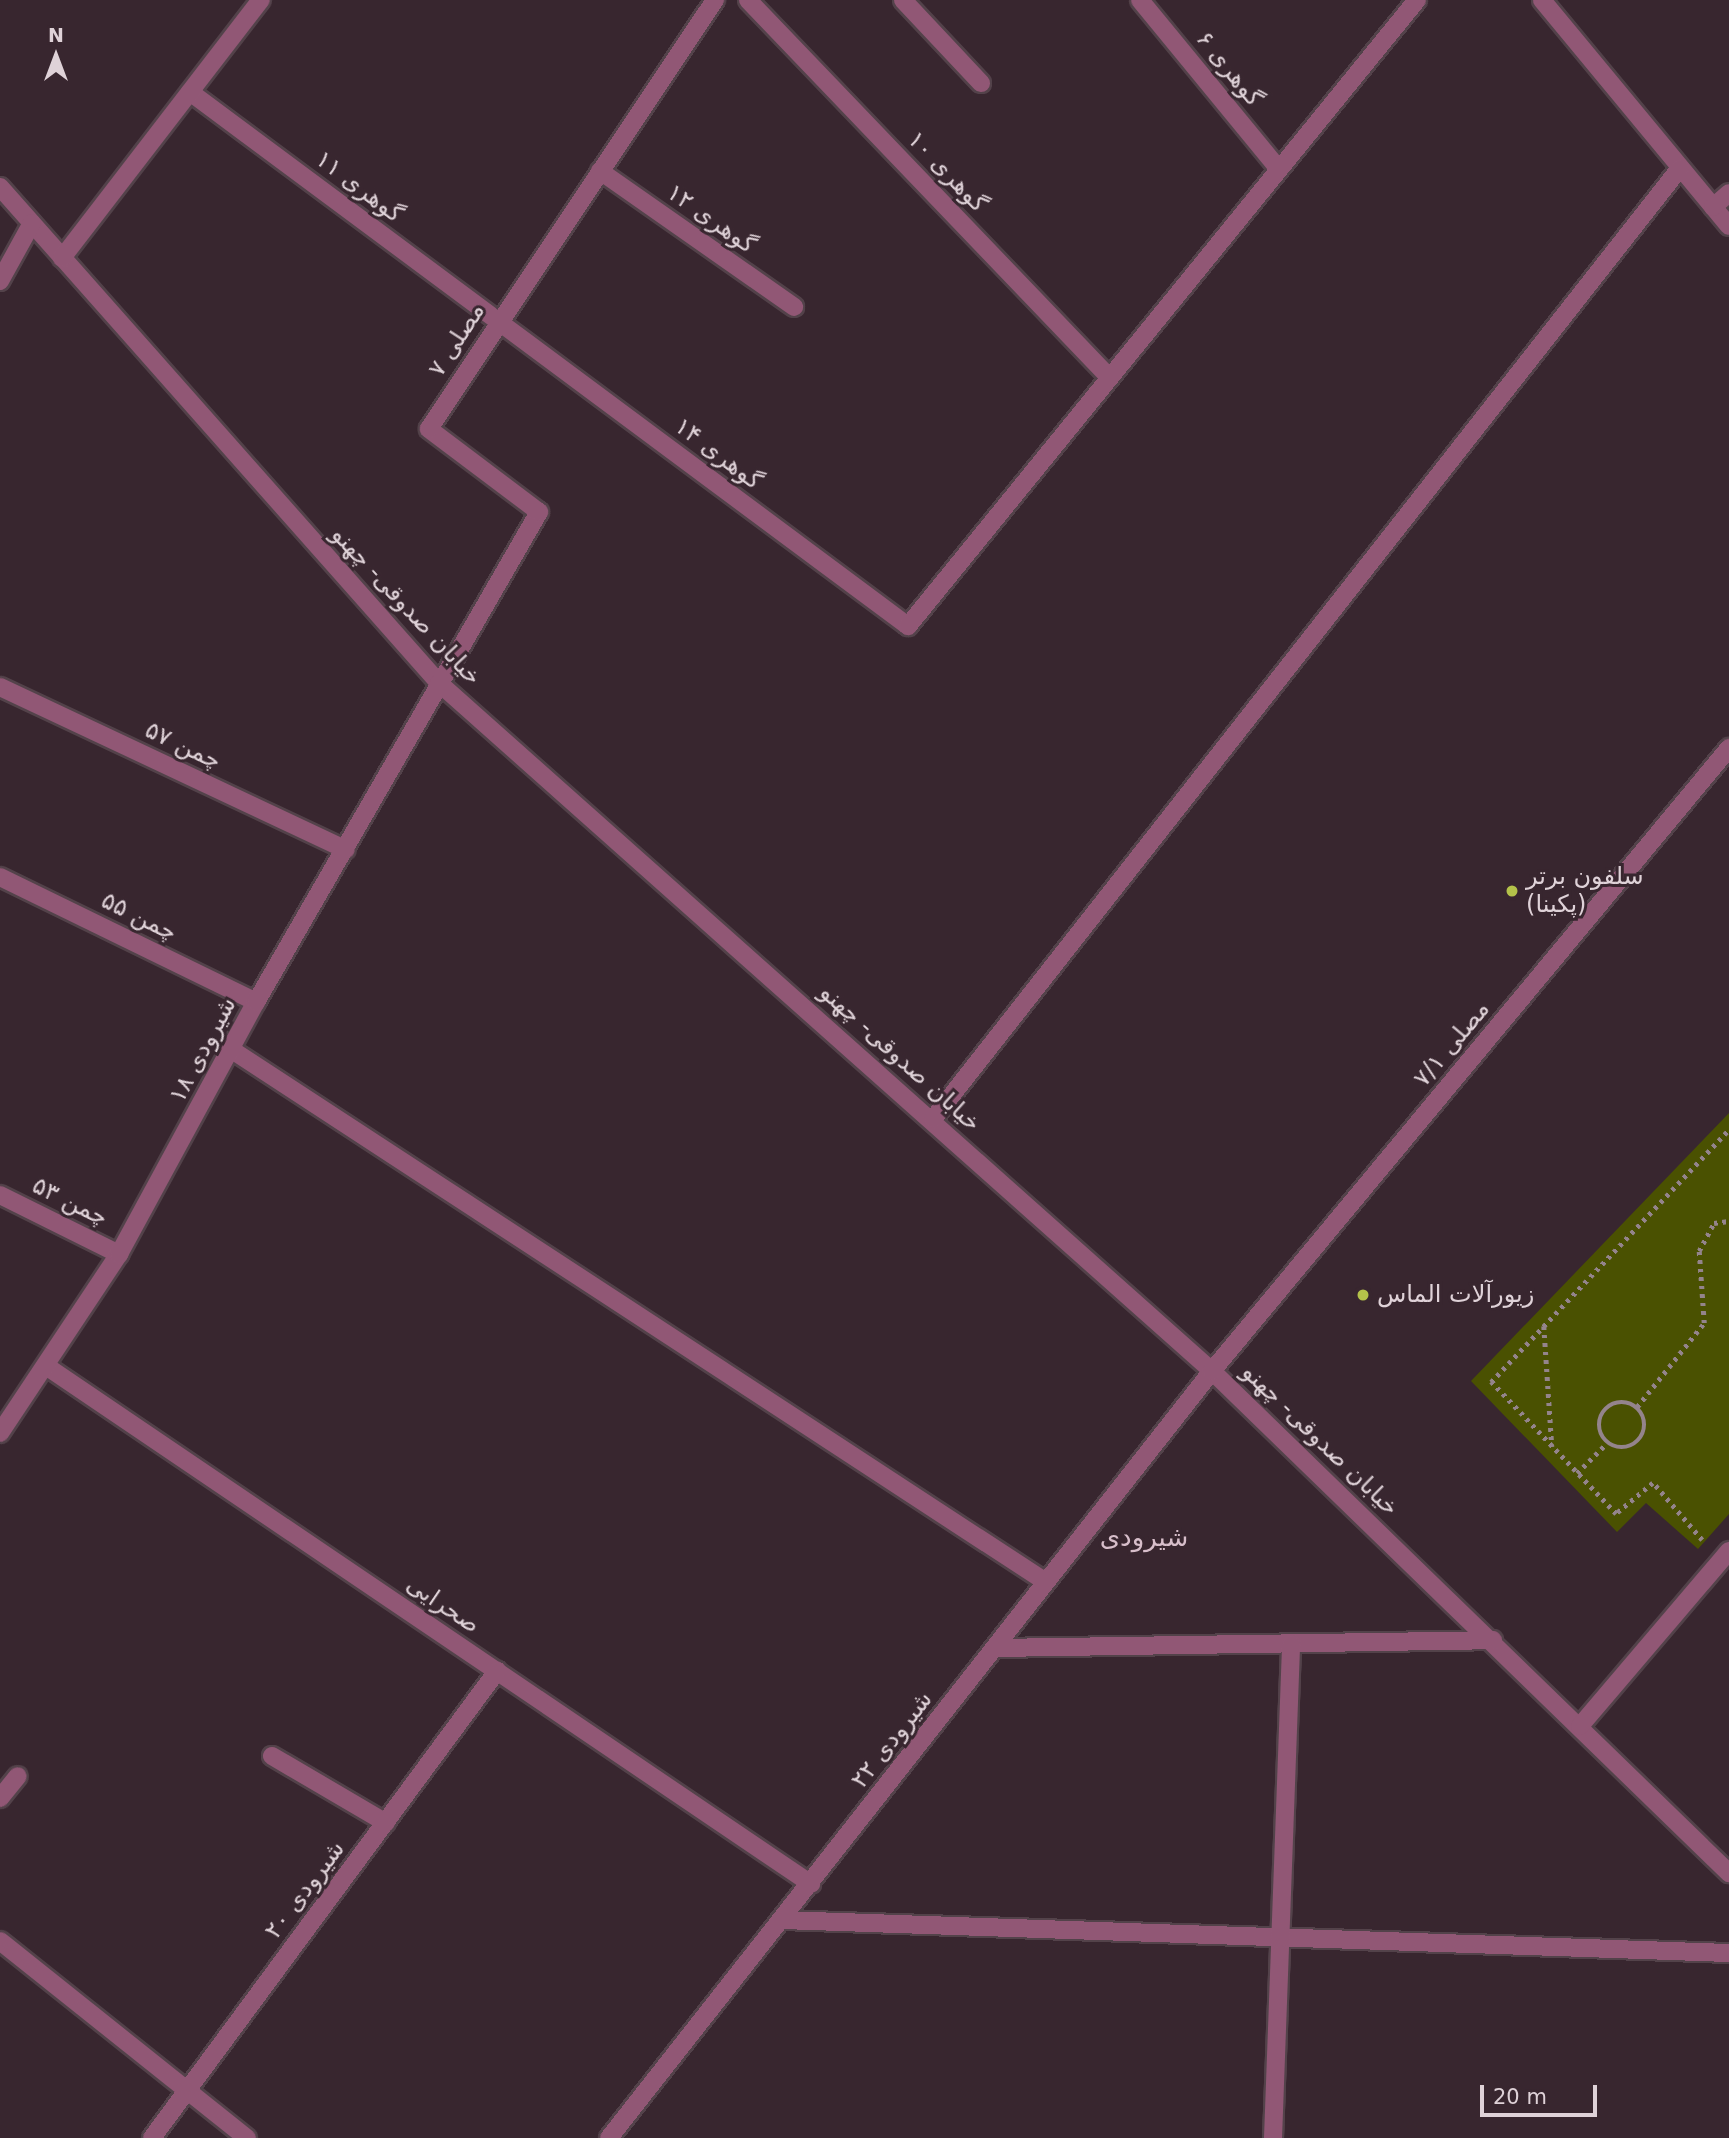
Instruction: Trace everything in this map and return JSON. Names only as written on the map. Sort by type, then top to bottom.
[{"type":"street","points":[[62,258],[261,0]]},
{"type":"street","name":"مصلی ۷","points":[[439,683],[539,512],[429,429],[715,0]]},
{"type":"street","name":"گوهری ۱۰","points":[[748,0],[1110,378]]},
{"type":"street","points":[[903,0],[981,83]]},
{"type":"street","name":"گوهری ۶","points":[[1140,0],[1279,169]]},
{"type":"street","points":[[1110,378],[1417,0]]},
{"type":"street","points":[[1542,0],[1729,226]]},
{"type":"street","name":"گوهری ۱۱","points":[[190,92],[499,322]]},
{"type":"street","points":[[933,1119],[1680,168]]},
{"type":"street","name":"گوهری ۱۲","points":[[600,171],[794,307]]},
{"type":"street","name":"خیابان صدوقی- چهنو","points":[[0,187],[439,683],[933,1119],[1212,1371],[1493,1640],[1729,1873]]},
{"type":"street","points":[[1713,207],[1729,193]]},
{"type":"street","points":[[0,281],[32,223]]},
{"type":"street","name":"گوهری ۱۴","points":[[499,322],[908,626],[1110,378]]},
{"type":"street","name":"شیرودی ۱۸","points":[[0,1433],[119,1254],[256,1002],[346,850],[439,683]]},
{"type":"street","name":"چمن ۵۷","points":[[0,687],[346,850]]},
{"type":"street","name":"مصلی ۷/۱","points":[[1212,1371],[1729,748]]},
{"type":"street","name":"چمن ۵۵","points":[[0,877],[256,1002]]},
{"type":"street","points":[[232,1050],[1046,1582]]},
{"type":"street","name":"چمن ۵۳","points":[[0,1195],[119,1254]]},
{"type":"street","name":"صحرایی","points":[[46,1366],[811,1884]]},
{"type":"street","name":"شیرودی ۲۲","points":[[609,2138],[1212,1371]]},
{"type":"street","points":[[1580,1726],[1726,1561]]},
{"type":"street","points":[[995,1648],[1493,1640]]},
{"type":"street","points":[[1273,2138],[1291,1644]]},
{"type":"street","name":"شیرودی ۲۰","points":[[152,2138],[497,1671]]},
{"type":"street","points":[[272,1756],[386,1823]]},
{"type":"street","points":[[0,1798],[18,1776]]},
{"type":"street","points":[[783,1920],[1729,1953]]},
{"type":"street","points":[[0,1941],[247,2138]]},
{"type":"path","points":[[1726,1561],[1653,1483],[1615,1514],[1491,1382],[1729,1129]]},
{"type":"path","points":[[1637,1407],[1704,1323],[1699,1251],[1714,1223],[1729,1221]]},
{"type":"path","points":[[1544,1325],[1552,1447]]},
{"type":"path","points":[[1628,1402],[1637,1407],[1646,1426],[1637,1444],[1627,1448],[1606,1443],[1598,1425],[1607,1406],[1628,1402]]},
{"type":"path","points":[[1577,1473],[1606,1443]]},
{"type":"green space","points":[[1729,1113],[1729,1514],[1698,1549],[1646,1503],[1617,1532],[1471,1381]]},
{"type":"place","name":"سلفون برتر (پکینا)","points":[[1512,891]]},
{"type":"place","name":"زیورآلات الماس","points":[[1363,1295]]},
{"type":"district","name":"شیرودی","points":[[1144,1538]]}]
